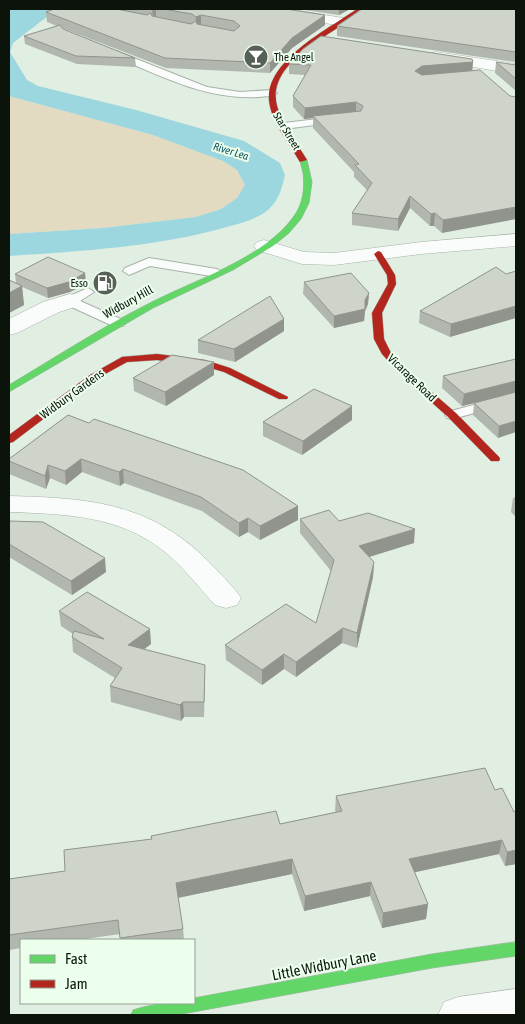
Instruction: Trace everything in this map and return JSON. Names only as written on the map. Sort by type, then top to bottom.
[{"type":"main road","points":[[272,93],[275,82],[291,61],[361,9]]},
{"type":"main road","name":"Star Street","points":[[264,246],[286,230],[297,218],[308,195],[306,170],[301,154],[275,112],[271,102],[272,93]]},
{"type":"main road","name":"Widbury Hill","points":[[9,389],[118,323],[264,246]]},
{"type":"main road","name":"Vicarage Road","points":[[378,254],[391,275],[392,284],[377,312],[379,339],[387,354],[402,371],[496,459]]},
{"type":"main road","name":"Widbury Gardens","points":[[9,440],[93,377],[126,359],[138,357],[157,356],[205,363],[227,370],[283,397]]},
{"type":"main road","name":"Little Widbury Lane","points":[[139,1015],[432,961],[516,949]]},
{"type":"street","points":[[286,12],[342,22]]},
{"type":"street","points":[[318,40],[340,43]]},
{"type":"street","points":[[417,54],[516,69]]},
{"type":"street","points":[[484,64],[481,72],[493,82]]},
{"type":"street","points":[[264,246],[293,256],[317,259],[516,240]]},
{"type":"street","points":[[9,328],[50,307],[79,296]]},
{"type":"street","points":[[9,504],[70,506],[112,514],[132,521],[167,540],[189,559],[226,598]]},
{"type":"street","points":[[458,1015],[516,1007]]},
{"type":"lane","points":[[104,49],[205,90],[240,95],[272,93]]},
{"type":"lane","points":[[284,126],[347,119]]},
{"type":"lane","points":[[129,270],[149,262],[217,272]]},
{"type":"lane","points":[[79,296],[118,323]]},
{"type":"lane","points":[[452,416],[516,398]]},
{"type":"shaded area","points":[[9,96],[153,135],[223,161],[237,170],[245,185],[237,198],[221,209],[196,217],[103,228],[9,234]]},
{"type":"water","name":"River Lea","points":[[9,9],[57,9],[13,43],[10,52],[27,80],[38,86],[136,110],[244,141],[280,163],[285,175],[278,198],[269,209],[255,218],[200,234],[146,244],[9,256],[9,234],[103,228],[196,217],[221,209],[237,198],[245,185],[237,170],[223,161],[153,135],[9,96]]},
{"type":"building","points":[[54,9],[116,9],[147,15],[151,13],[152,16],[191,24],[196,21],[197,24],[234,31],[240,26],[234,21],[201,15],[196,17],[192,14],[163,9],[286,9],[325,15],[292,38],[270,63],[165,58],[46,12]]},
{"type":"building","points":[[362,9],[516,9],[516,52],[337,26]]},
{"type":"building","points":[[60,25],[63,29],[135,58],[76,56],[24,36]]},
{"type":"building","points":[[321,36],[472,59],[473,62],[422,66],[415,71],[422,75],[480,70],[510,96],[516,97],[516,207],[443,220],[435,213],[431,214],[410,196],[398,219],[352,213],[372,183],[355,165],[359,164],[313,116],[361,111],[363,106],[356,102],[305,108],[293,96],[311,65],[289,64],[303,49]]},
{"type":"building","points":[[496,62],[516,65],[516,79]]},
{"type":"building","points":[[48,257],[85,273],[69,282],[47,288],[15,274]]},
{"type":"building","points":[[496,267],[506,274],[516,271],[516,306],[451,324],[420,311]]},
{"type":"building","points":[[351,273],[369,293],[365,300],[365,309],[334,316],[304,282]]},
{"type":"building","points":[[9,280],[22,286],[9,293]]},
{"type":"building","points":[[270,296],[284,319],[234,349],[198,340]]},
{"type":"building","points":[[172,355],[214,362],[165,392],[133,378]]},
{"type":"building","points":[[516,359],[516,381],[464,394],[443,376]]},
{"type":"building","points":[[314,389],[352,406],[303,441],[263,422]]},
{"type":"building","points":[[516,392],[516,421],[499,426],[474,403]]},
{"type":"building","points":[[68,415],[89,423],[94,419],[243,470],[298,506],[260,526],[248,518],[239,523],[201,497],[123,469],[119,472],[81,459],[65,471],[48,465],[45,476],[9,461],[9,459]]},
{"type":"building","points":[[329,510],[339,521],[368,513],[415,529],[359,546],[374,562],[357,633],[343,628],[296,662],[284,654],[262,670],[225,645],[286,604],[316,623],[334,560],[300,519]]},
{"type":"building","points":[[9,521],[43,522],[105,558],[71,581],[9,544]]},
{"type":"building","points":[[87,592],[150,629],[128,645],[205,665],[204,702],[183,702],[180,705],[110,686],[122,668],[72,637],[74,631],[104,639],[59,611]]},
{"type":"building","points":[[485,768],[495,790],[502,788],[514,812],[516,811],[516,850],[507,852],[502,840],[409,859],[428,904],[383,913],[371,882],[305,896],[292,859],[176,883],[183,929],[120,938],[118,920],[9,935],[9,879],[65,871],[64,850],[152,839],[151,836],[276,811],[280,824],[342,811],[336,796]]},
{"type":"traffic: fast","points":[[9,389],[132,316],[167,297],[230,268],[270,244],[286,231],[298,217],[305,203],[308,182],[303,160]]},
{"type":"traffic: fast","points":[[139,1015],[432,961],[516,949]]},
{"type":"traffic: jam","points":[[303,160],[276,114],[272,98],[274,84],[281,71],[292,59],[321,36],[361,9]]},
{"type":"traffic: jam","points":[[378,254],[391,275],[392,284],[377,313],[379,339],[387,354],[402,371],[452,415],[495,459]]},
{"type":"traffic: jam","points":[[9,440],[93,377],[125,359],[157,357],[205,363],[227,370],[283,397]]},
{"type":"place","name":"The Angel","points":[[256,57]]},
{"type":"place","name":"Esso","points":[[105,283]]}]
